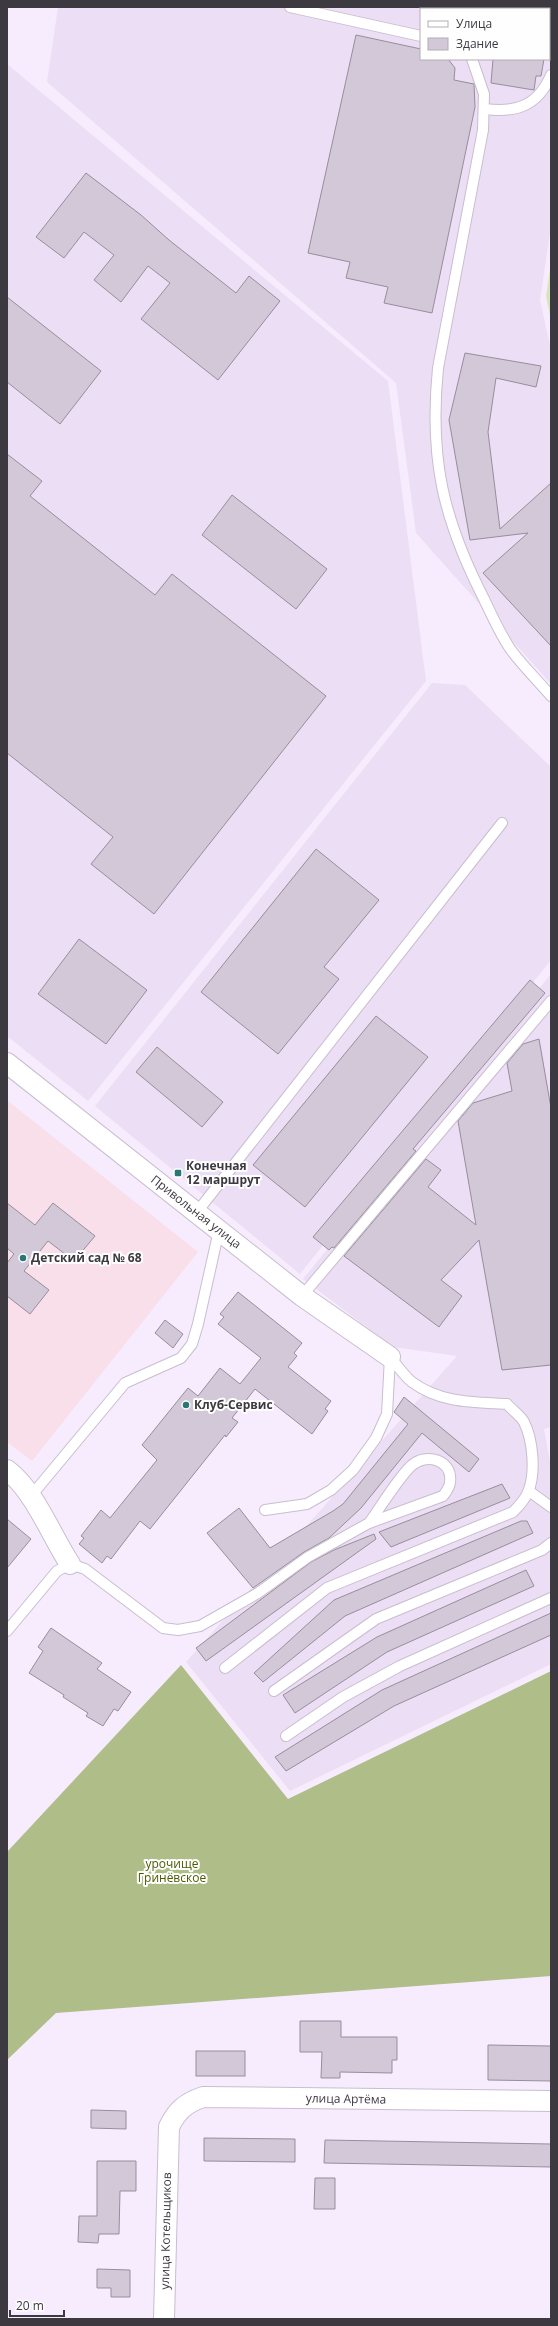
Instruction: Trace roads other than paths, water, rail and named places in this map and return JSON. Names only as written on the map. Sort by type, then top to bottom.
[{"type":"street","name":"Привольная улица","points":[[7,1063],[302,1296],[390,1356]]},
{"type":"street","points":[[10,1476],[31,1496],[54,1539],[70,1564]]},
{"type":"street","name":"улица Артёма","points":[[167,2142],[169,2127],[176,2113],[188,2102],[203,2097],[551,2101]]},
{"type":"street","name":"улица Котельщиков","points":[[164,2319],[167,2142]]},
{"type":"lane","points":[[290,7],[420,36]]},
{"type":"lane","points":[[472,60],[484,94],[485,109],[483,130],[438,368],[434,402],[435,446],[440,484],[451,528],[468,567],[511,650],[551,696]]},
{"type":"lane","points":[[485,109],[505,112],[531,103],[545,89],[551,75]]},
{"type":"lane","points":[[197,1212],[502,823]]},
{"type":"lane","points":[[302,1296],[551,1000]]},
{"type":"lane","points":[[31,1496],[125,1383],[181,1358],[192,1344],[198,1324],[219,1230]]},
{"type":"lane","points":[[225,1668],[328,1588],[513,1512],[522,1503],[529,1491],[532,1468],[531,1447],[524,1421],[507,1404],[466,1402],[439,1397],[411,1382],[390,1356]]},
{"type":"lane","points":[[265,1510],[307,1504],[332,1490],[352,1470],[376,1438],[387,1414],[390,1356]]},
{"type":"lane","points":[[7,1631],[57,1571],[70,1564],[85,1569],[163,1628],[178,1630],[200,1626],[258,1593],[308,1557],[369,1523],[444,1496],[450,1484],[450,1473],[440,1461],[433,1459],[426,1458],[411,1465],[369,1523]]},
{"type":"lane","points":[[529,1491],[551,1507]]},
{"type":"lane","points":[[274,1691],[376,1620],[542,1550],[551,1543]]},
{"type":"lane","points":[[286,1736],[343,1697],[400,1666],[551,1598]]},
{"type":"place","name":"Конечная 12 маршрут","points":[[178,1173]]},
{"type":"place","name":"Детский сад № 68","points":[[23,1258]]},
{"type":"place","name":"Клуб-Сервис","points":[[186,1405]]},
{"type":"park label","name":"урочище Гринёвское","points":[[172,1871]]}]
